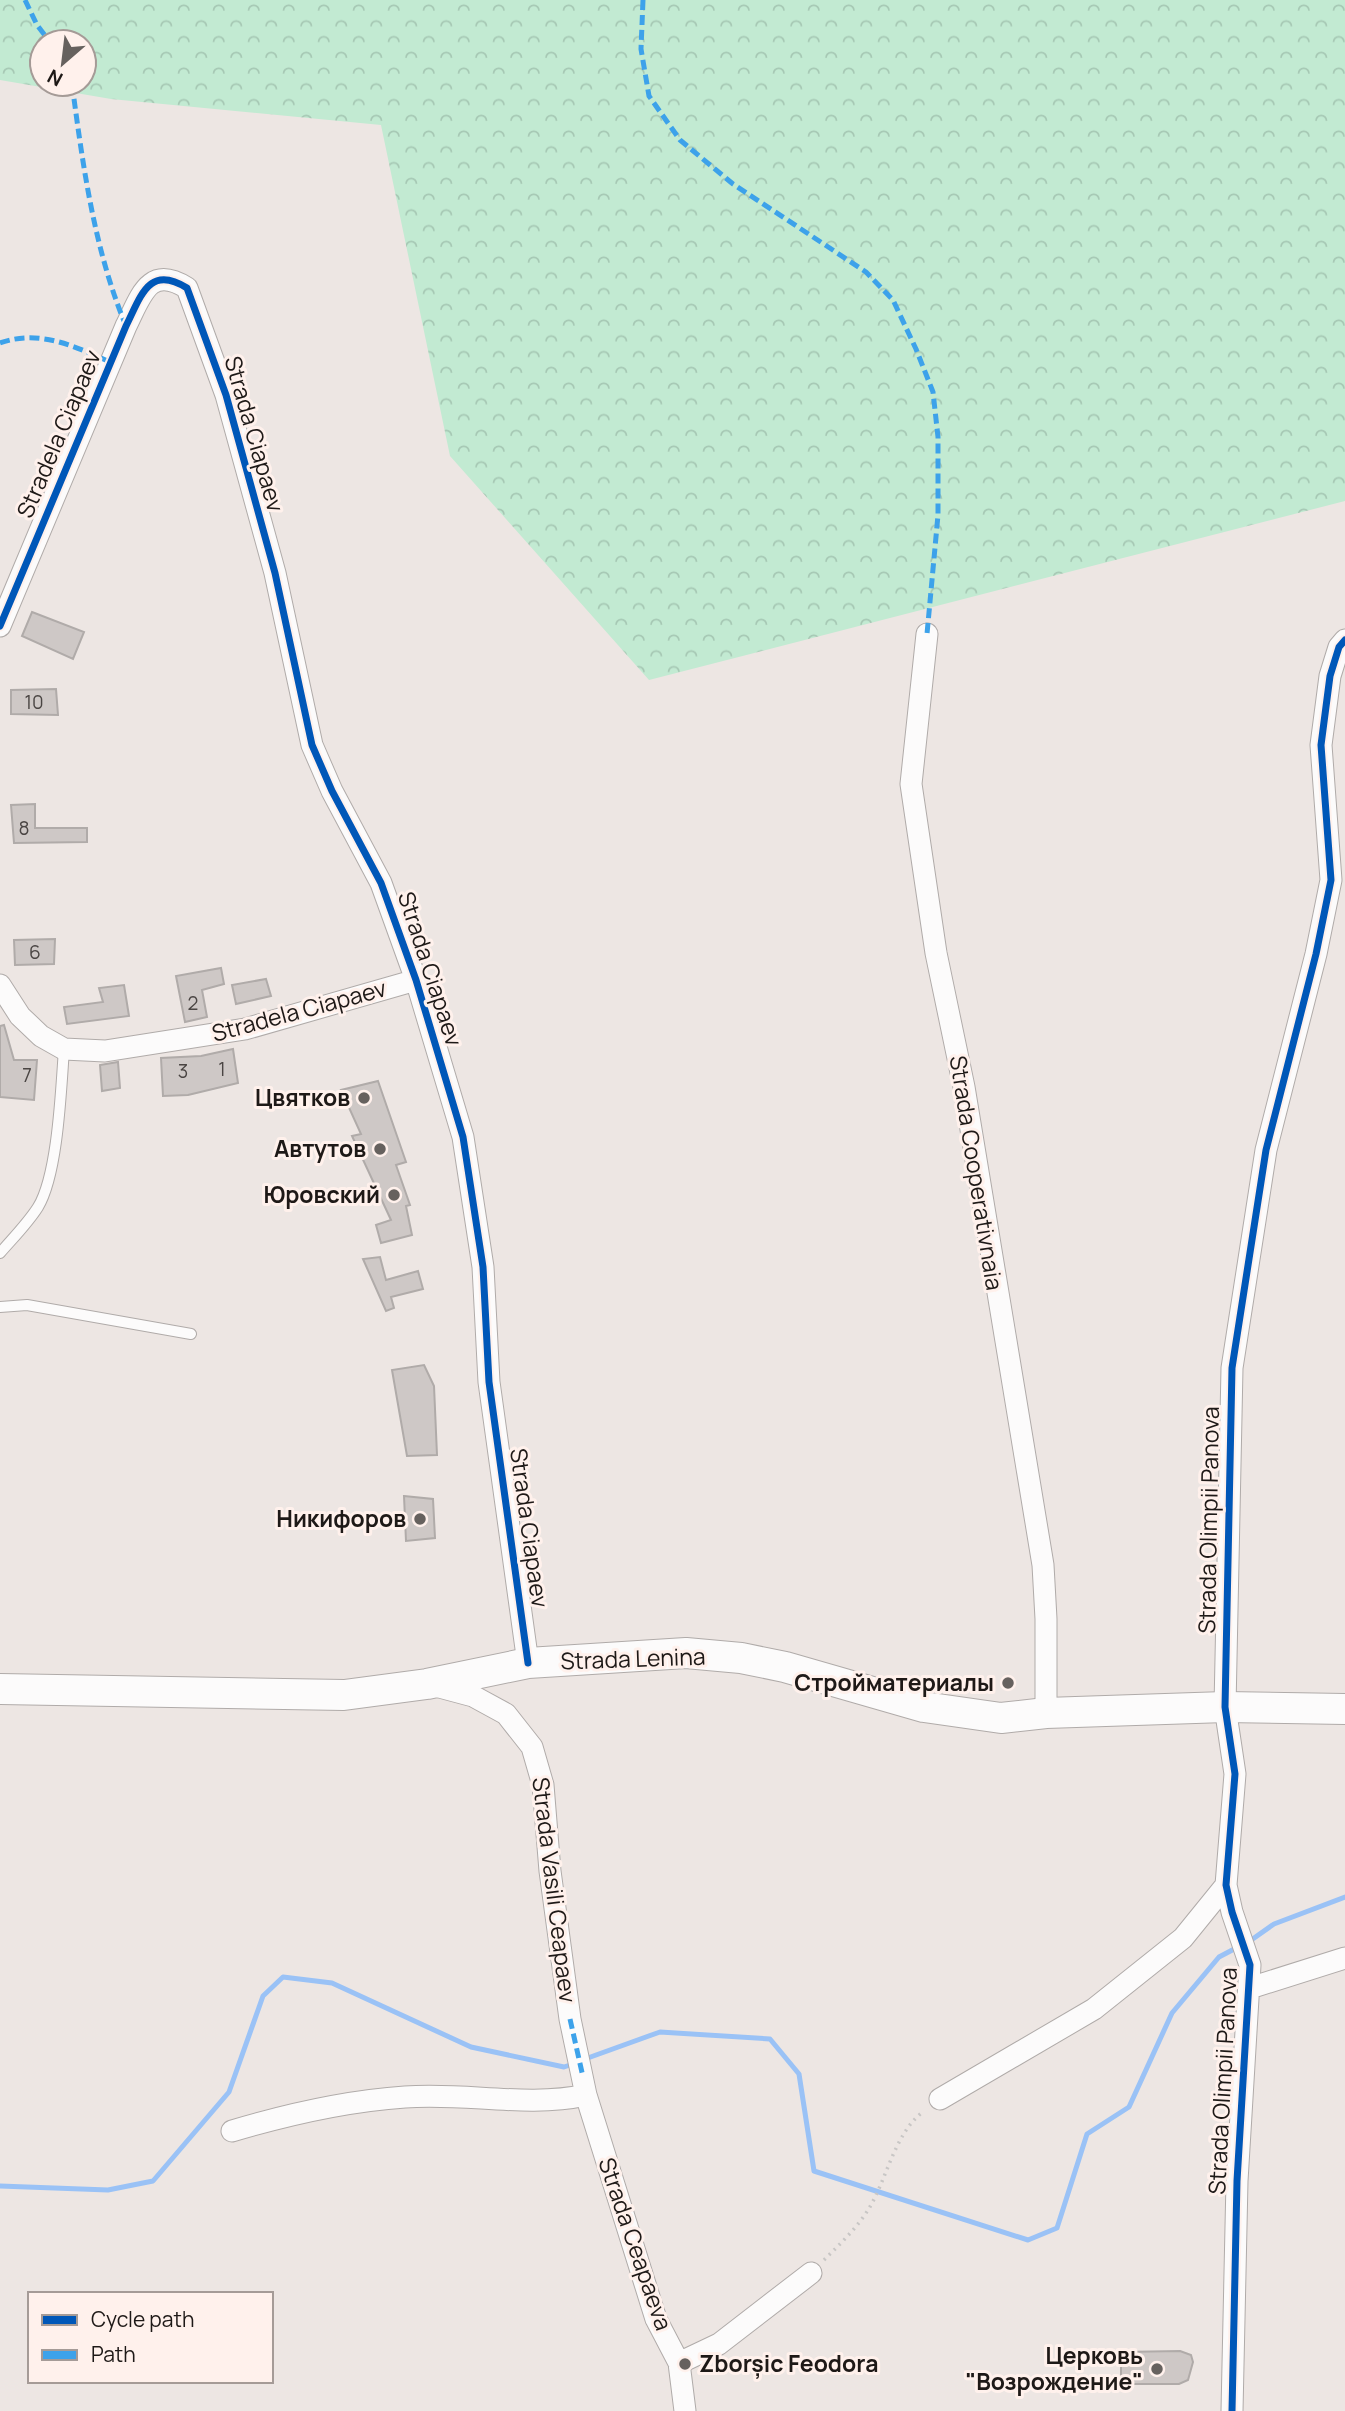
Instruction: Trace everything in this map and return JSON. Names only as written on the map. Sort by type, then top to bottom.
[{"type":"street","name":"Stradela Ciapaev","points":[[0,625],[132,315],[149,283],[160,278],[173,279]]},
{"type":"street","name":"Strada Ciapaev","points":[[173,279],[187,288],[226,395],[275,573],[312,745],[332,792],[381,883],[416,980],[463,1137],[483,1267],[489,1382],[528,1663]]},
{"type":"street","name":"Strada Cooperativnaia","points":[[927,634],[911,784],[936,953],[964,1087],[1043,1565],[1046,1713]]},
{"type":"street","name":"Strada Olimpii Panova","points":[[1232,2411],[1237,2181],[1250,1965],[1226,1885],[1235,1774],[1225,1707],[1232,1368],[1266,1150],[1316,954],[1331,880],[1321,745],[1330,677],[1339,647],[1345,640]]},
{"type":"street","name":"Stradela Ciapaev","points":[[0,985],[20,1016],[41,1037],[64,1049],[105,1051],[245,1029],[416,980]]},
{"type":"street","name":"Strada Lenina","points":[[0,1689],[344,1695],[427,1684],[528,1663],[686,1653],[741,1658],[785,1667],[924,1707],[1001,1718],[1046,1713],[1225,1707],[1345,1709]]},
{"type":"street","name":"Strada Vasili Ceapaev","points":[[427,1684],[473,1696],[506,1714],[532,1747],[543,1785],[550,1871],[570,2019],[584,2086]]},
{"type":"street","points":[[940,2099],[1094,2009],[1183,1938],[1226,1885]]},
{"type":"street","points":[[1250,1988],[1345,1958]]},
{"type":"street","points":[[232,2131],[292,2113],[407,2096],[553,2102],[584,2086]]},
{"type":"street","name":"Strada Ceapaeva","points":[[584,2086],[656,2319],[679,2363],[685,2411]]},
{"type":"street","points":[[679,2363],[719,2344],[811,2273]]},
{"type":"lane","points":[[0,1253],[38,1207],[45,1190],[60,1116],[64,1049]]},
{"type":"lane","points":[[0,1307],[27,1305],[191,1334]]},
{"type":"path","points":[[811,2273],[846,2238],[868,2210],[916,2117],[940,2099]]},
{"type":"green space","points":[[0,0],[1345,0],[1345,501],[649,680],[450,456],[381,125],[98,97],[98,28],[28,28],[28,85],[0,80]]},
{"type":"building","points":[[32,612],[84,632],[73,659],[22,636]]},
{"type":"building","points":[[56,689],[58,715],[11,714],[11,690]]},
{"type":"building","points":[[35,804],[35,828],[87,828],[87,842],[14,843],[11,805]]},
{"type":"building","points":[[55,939],[54,964],[15,965],[14,940]]},
{"type":"building","points":[[221,968],[224,984],[202,990],[207,1017],[185,1022],[176,976]]},
{"type":"building","points":[[266,979],[271,996],[236,1004],[232,985]]},
{"type":"building","points":[[124,985],[129,1016],[67,1024],[64,1007],[103,1002],[99,988]]},
{"type":"building","points":[[4,1025],[14,1060],[37,1060],[34,1100],[0,1097],[0,1026]]},
{"type":"building","points":[[233,1049],[238,1083],[188,1095],[163,1096],[161,1058],[201,1056]]},
{"type":"building","points":[[118,1062],[120,1088],[102,1091],[100,1065]]},
{"type":"building","points":[[378,1081],[406,1162],[396,1165],[410,1205],[406,1206],[412,1235],[381,1243],[376,1225],[391,1220],[352,1136],[361,1134],[341,1090]]},
{"type":"building","points":[[380,1257],[386,1280],[418,1271],[423,1289],[391,1297],[394,1308],[386,1311],[363,1259]]},
{"type":"building","points":[[424,1365],[434,1386],[437,1455],[407,1456],[392,1370]]},
{"type":"building","name":"Никифоров","points":[[404,1496],[433,1499],[435,1538],[406,1541]]},
{"type":"building","name":"Церковь \"Возрождение\"","points":[[1180,2351],[1191,2355],[1193,2362],[1188,2380],[1179,2384],[1121,2384],[1121,2352]]},
{"type":"waterway","points":[[1247,1943],[1274,1924],[1345,1897]]},
{"type":"waterway","points":[[585,2059],[660,2032],[770,2039],[799,2074],[814,2171],[1028,2240],[1057,2228],[1087,2134],[1129,2107],[1172,2013],[1219,1957],[1238,1947]]},
{"type":"waterway","points":[[0,2186],[108,2190],[153,2181],[229,2092],[263,1996],[283,1977],[332,1983],[471,2047],[564,2067],[576,2063]]},
{"type":"marked path","points":[[25,0],[39,28]]},
{"type":"marked path","points":[[643,0],[641,49],[649,96],[680,140],[733,184],[866,272],[893,300],[916,349],[933,392],[938,437],[938,515],[927,634]]},
{"type":"marked path","points":[[74,98],[85,176],[98,237],[126,326]]},
{"type":"marked path","points":[[0,343],[29,338],[56,341],[110,362]]},
{"type":"marked path","points":[[570,2019],[583,2077]]},
{"type":"cycle path","points":[[0,626],[126,326],[142,294],[155,282],[164,280],[187,288],[226,395],[275,573],[312,745],[332,791],[381,883],[416,980],[463,1137],[483,1267],[489,1382],[528,1663]]},
{"type":"cycle path","points":[[1232,2411],[1237,2181],[1250,1965],[1226,1885],[1235,1774],[1225,1707],[1232,1368],[1266,1150],[1316,954],[1331,880],[1321,745],[1330,676],[1339,647],[1345,640]]},
{"type":"place","name":"Цвятков","points":[[364,1098]]},
{"type":"place","name":"Автутов","points":[[380,1149]]},
{"type":"place","name":"Юровский","points":[[394,1195]]},
{"type":"place","name":"Никифоров","points":[[420,1519]]},
{"type":"place","name":"Стройматериалы","points":[[1008,1683]]},
{"type":"place","name":"Zborșic Feodora","points":[[685,2364]]},
{"type":"place","name":"Церковь \"Возрождение\"","points":[[1157,2369]]}]
